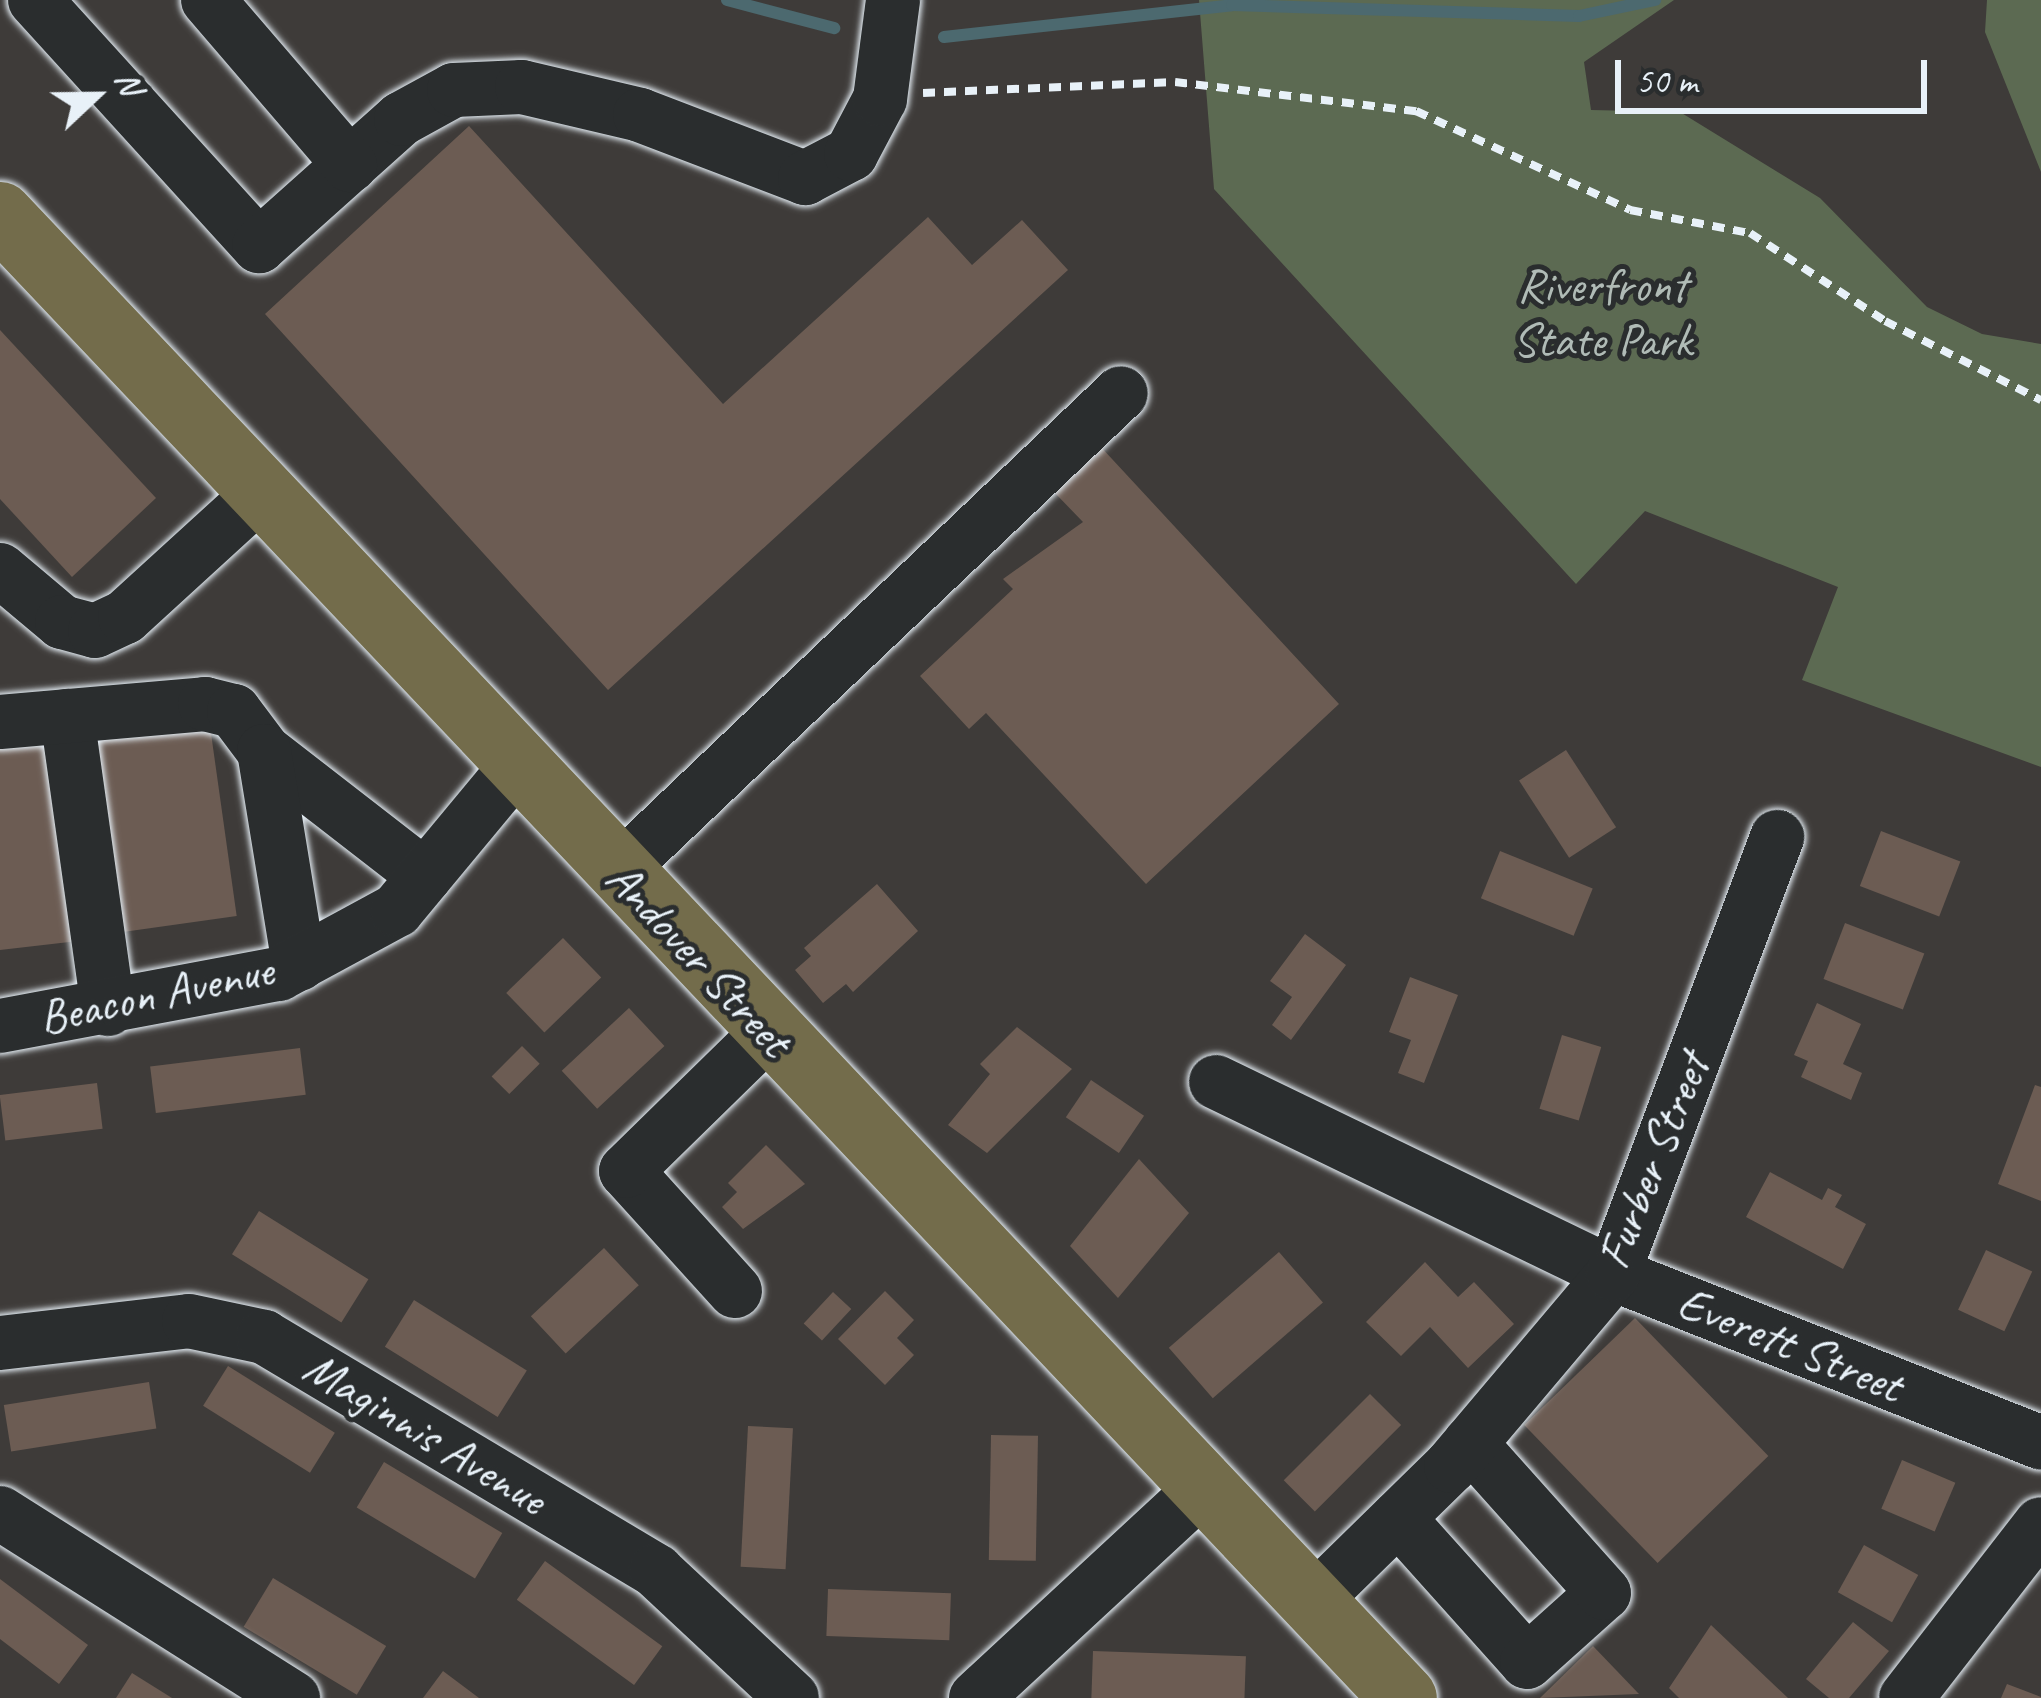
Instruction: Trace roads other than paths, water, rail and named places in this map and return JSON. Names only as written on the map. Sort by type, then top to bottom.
[{"type":"main road","name":"Andover Street","points":[[0,215],[767,1033],[1404,1698]]},
{"type":"street","points":[[34,0],[259,245],[350,165],[454,90],[522,87],[640,115],[805,178],[851,154],[880,99],[893,0]]},
{"type":"street","points":[[208,0],[350,165]]},
{"type":"street","points":[[617,872],[1121,393]]},
{"type":"street","points":[[0,570],[62,622],[95,631],[125,617],[262,491]]},
{"type":"street","points":[[0,722],[205,704],[234,711],[264,751],[425,876]]},
{"type":"street","points":[[68,716],[108,1009]]},
{"type":"street","points":[[264,751],[299,964]]},
{"type":"street","name":"Beacon Avenue","points":[[0,1026],[108,1009],[299,964],[397,910],[518,764]]},
{"type":"street","name":"Furber Street","points":[[1313,1601],[1470,1443],[1613,1274],[1777,837]]},
{"type":"street","points":[[735,1291],[626,1172],[767,1033]]},
{"type":"street","name":"Everett Street","points":[[1216,1082],[1613,1274],[2041,1443]]},
{"type":"street","name":"Maginnis Avenue","points":[[0,1343],[190,1321],[264,1337],[656,1571],[792,1698]]},
{"type":"street","points":[[1398,1518],[1527,1662],[1604,1593],[1470,1443]]},
{"type":"street","points":[[976,1698],[1204,1487]]},
{"type":"street","points":[[0,1513],[293,1698]]},
{"type":"street","points":[[1906,1698],[2041,1524]]},
{"type":"waterway","points":[[727,0],[834,28]]},
{"type":"waterway","points":[[944,37],[1232,5],[1579,16],[1655,0]]},
{"type":"park label","name":"Riverfront State Park","points":[[1602,312]]}]
